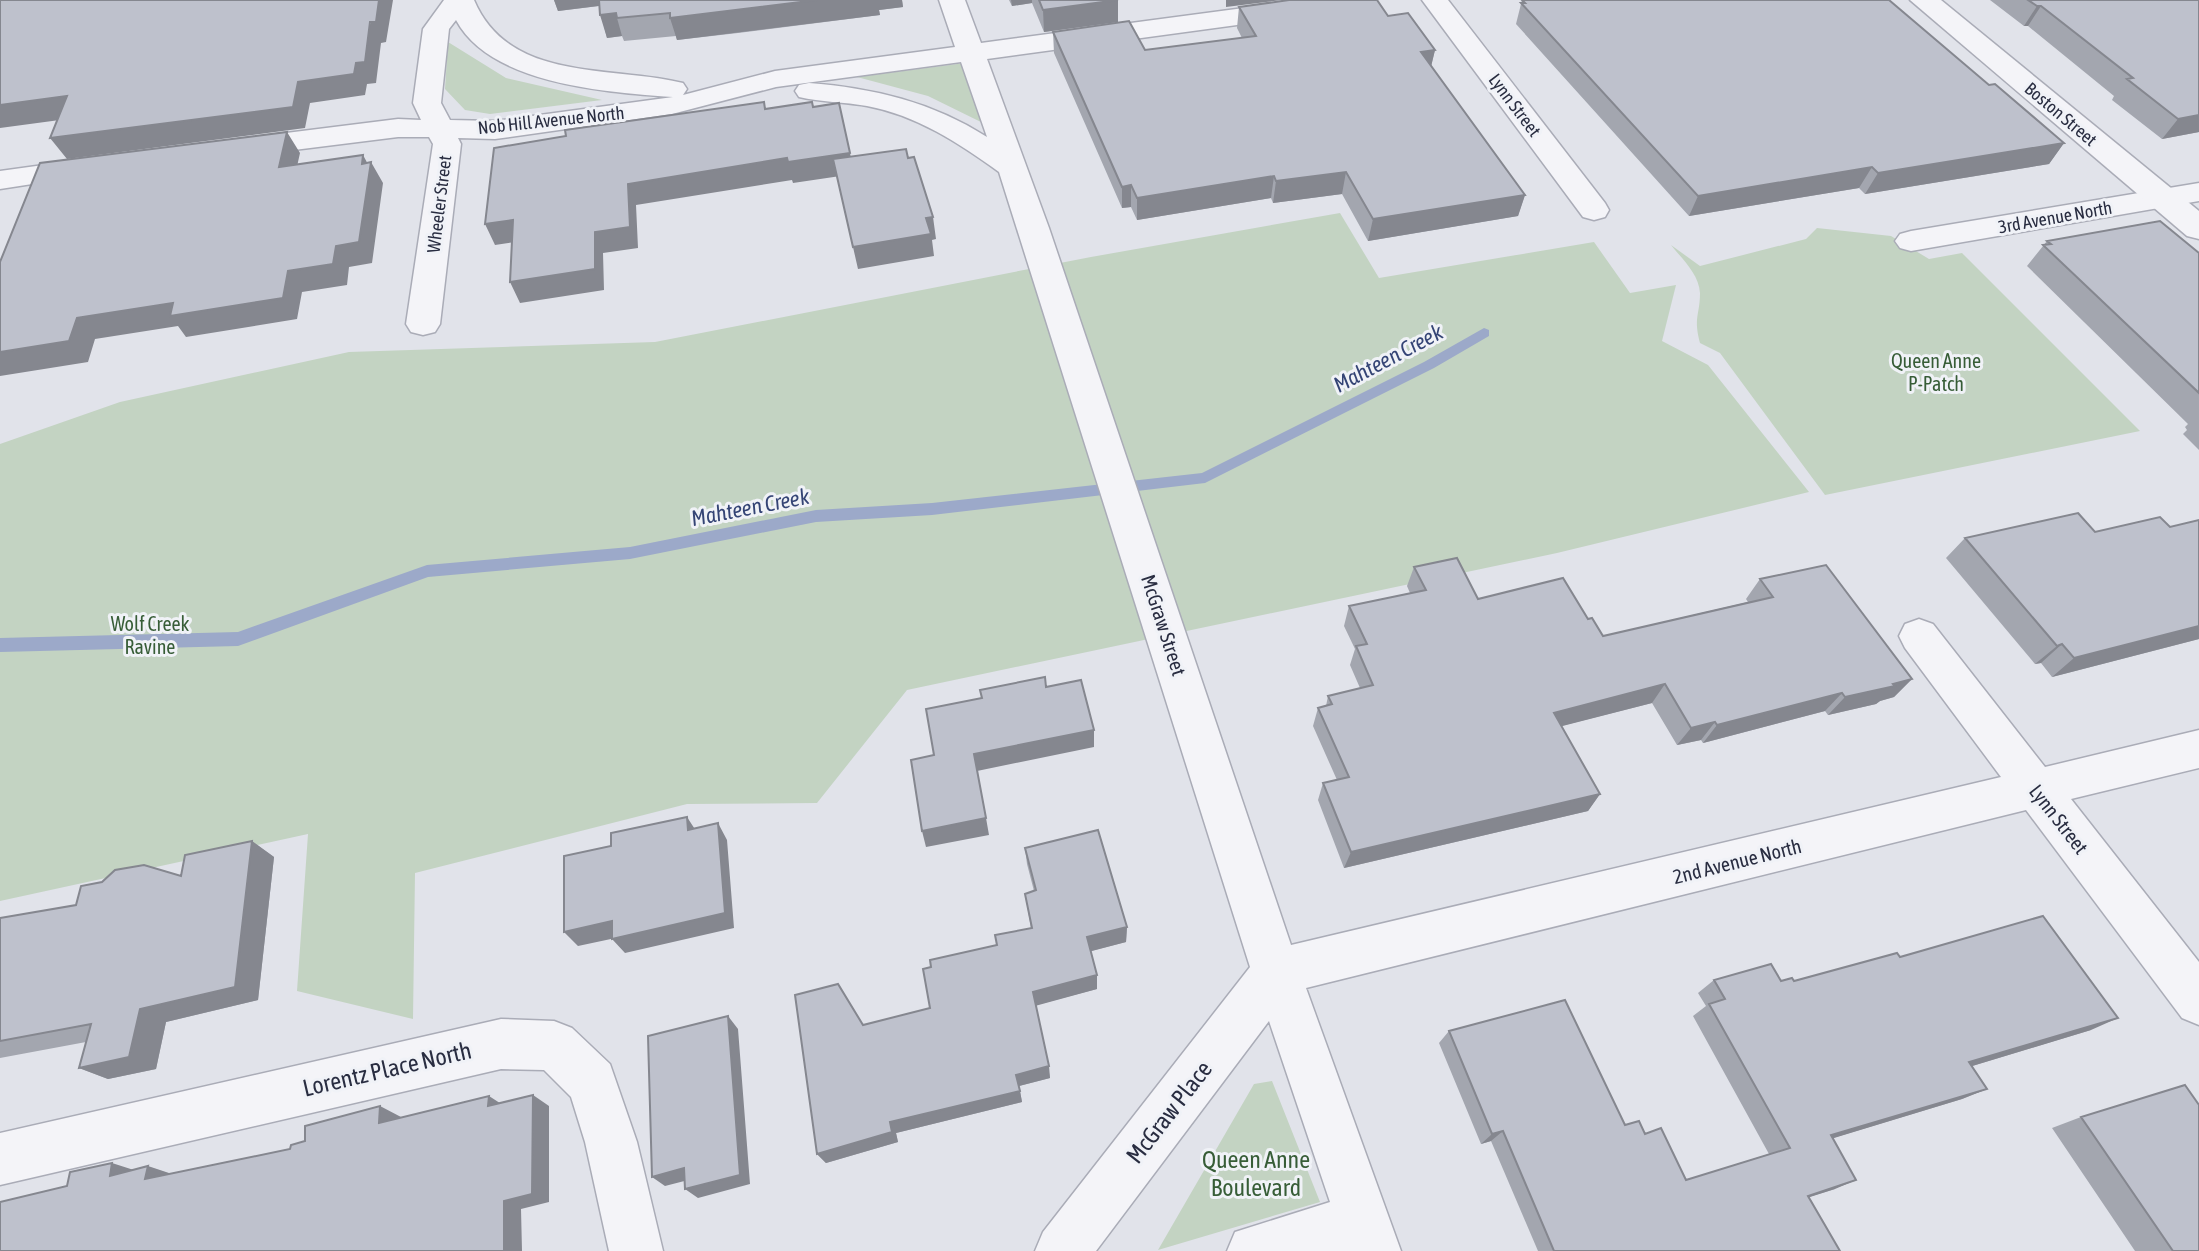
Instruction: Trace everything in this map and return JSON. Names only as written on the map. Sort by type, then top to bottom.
[{"type":"street","name":"Nob Hill Avenue North","points":[[459,0],[473,27],[500,51],[538,67],[611,84],[719,93],[809,91],[861,94],[931,115],[972,137],[1014,169]]},
{"type":"street","name":"Wheeler Street","points":[[423,324],[446,147],[427,103],[436,29],[459,0]]},
{"type":"street","name":"McGraw Street","points":[[952,0],[1044,258],[1276,972],[1368,1235]]},
{"type":"street","name":"Nob Hill Avenue North","points":[[214,152],[398,128],[495,130],[672,106],[775,79],[1362,0]]},
{"type":"street","name":"Lynn Street","points":[[1435,0],[1594,210]]},
{"type":"street","name":"Boston Street","points":[[1924,0],[2199,228]]},
{"type":"street","points":[[0,180],[122,164]]},
{"type":"street","name":"3rd Avenue North","points":[[1911,241],[2199,192]]},
{"type":"street","name":"Lynn Street","points":[[1919,636],[2199,1001]]},
{"type":"street","name":"2nd Avenue North","points":[[1276,972],[2199,749]]},
{"type":"street","name":"McGraw Place","points":[[1062,1251],[1276,972]]},
{"type":"street","name":"Lorentz Place North","points":[[0,1159],[501,1044],[554,1046],[592,1082],[611,1142],[636,1251]]},
{"type":"street","points":[[1254,1251],[1368,1235]]},
{"type":"green space","points":[[448,42],[506,78],[602,100],[490,114],[465,110],[445,89]]},
{"type":"green space","points":[[965,63],[987,125],[928,96],[857,77]]},
{"type":"green space","name":"Wolf Creek Ravine","points":[[1340,213],[1379,278],[1594,242],[1630,293],[1676,285],[1662,341],[1708,365],[1809,492],[1557,553],[907,690],[817,803],[687,804],[415,873],[413,1019],[297,991],[308,834],[0,901],[0,444],[120,402],[349,352],[655,342],[1091,257]]},
{"type":"green space","name":"Queen Anne P-Patch","points":[[1817,228],[1891,236],[1929,259],[1962,253],[2140,431],[1825,495],[1720,353],[1700,343],[1697,279],[1671,245],[1700,266],[1806,239]]},
{"type":"green space","name":"Queen Anne Boulevard","points":[[1272,1081],[1320,1202],[1158,1250],[1254,1084]]},
{"type":"building","points":[[0,0],[379,0],[376,22],[370,22],[365,62],[356,63],[354,74],[298,82],[293,107],[50,138],[67,96],[0,105]]},
{"type":"building","points":[[599,0],[817,0],[670,18],[670,13],[617,18],[616,13],[600,15]]},
{"type":"building","points":[[1039,0],[1118,0],[1043,10]]},
{"type":"building","points":[[1289,0],[1377,0],[1388,16],[1408,13],[1435,50],[1421,52],[1525,195],[1373,219],[1346,172],[1276,181],[1274,176],[1137,198],[1131,185],[1122,187],[1053,32],[1129,21],[1145,50],[1256,36],[1239,7]]},
{"type":"building","points":[[1522,0],[1889,0],[1989,85],[1995,84],[2064,143],[1878,173],[1872,167],[1698,196],[1521,3],[1525,3]]},
{"type":"building","points":[[2028,0],[2199,0],[2199,115],[2178,119],[2127,79],[2133,78],[2041,6]]},
{"type":"building","points":[[764,102],[765,109],[812,102],[813,107],[839,103],[850,153],[788,162],[787,158],[628,184],[630,227],[595,232],[595,269],[510,282],[513,220],[485,224],[494,148],[566,136],[565,130]]},
{"type":"building","points":[[287,132],[279,167],[363,155],[362,164],[371,162],[359,242],[336,246],[333,264],[288,271],[283,298],[170,316],[173,303],[77,318],[69,341],[0,352],[0,262],[40,163]]},
{"type":"building","points":[[906,149],[908,158],[914,157],[933,217],[926,218],[931,234],[853,247],[833,159]]},
{"type":"building","points":[[2160,221],[2199,253],[2199,393],[2043,245],[2051,244],[2047,241]]},
{"type":"building","points":[[2078,513],[2095,532],[2160,517],[2170,527],[2199,520],[2199,626],[2074,658],[2062,644],[2057,646],[1965,538]]},
{"type":"building","points":[[1457,558],[1478,599],[1563,578],[1588,619],[1592,618],[1603,636],[1773,597],[1760,579],[1826,565],[1912,679],[1893,684],[1895,686],[1845,697],[1842,693],[1717,725],[1715,722],[1691,728],[1665,684],[1554,713],[1600,794],[1351,852],[1323,783],[1349,777],[1318,708],[1332,704],[1328,696],[1373,685],[1356,646],[1367,644],[1349,606],[1426,590],[1414,567]]},
{"type":"building","points":[[1045,677],[1046,687],[1081,680],[1094,730],[974,754],[986,818],[922,831],[911,760],[934,755],[926,709],[982,698],[980,690]]},
{"type":"building","points":[[687,817],[688,830],[718,823],[725,913],[612,939],[612,921],[564,932],[564,856],[611,846],[611,833]]},
{"type":"building","points":[[1098,830],[1127,927],[1087,937],[1097,975],[1033,992],[1049,1066],[1016,1075],[1020,1091],[890,1122],[892,1132],[817,1154],[795,995],[838,984],[863,1025],[930,1008],[923,969],[931,967],[930,960],[997,945],[995,935],[1032,928],[1025,894],[1036,890],[1025,848]]},
{"type":"building","points":[[252,841],[235,987],[140,1009],[129,1057],[79,1068],[91,1024],[0,1041],[0,918],[76,905],[81,886],[102,882],[115,870],[144,865],[181,876],[185,855]]},
{"type":"building","points":[[2043,916],[2118,1018],[1969,1062],[1987,1089],[1831,1135],[1856,1180],[1808,1196],[1840,1251],[1554,1251],[1503,1131],[1492,1134],[1449,1031],[1565,1000],[1625,1125],[1639,1121],[1645,1134],[1661,1128],[1686,1180],[1790,1148],[1709,1004],[1725,999],[1714,980],[1771,964],[1781,981],[1792,978],[1794,981],[1897,953],[1900,957]]},
{"type":"building","points":[[728,1016],[740,1175],[685,1189],[684,1168],[652,1177],[648,1036]]},
{"type":"building","points":[[2185,1085],[2199,1105],[2199,1251],[2173,1251],[2081,1117]]},
{"type":"building","points":[[533,1095],[532,1194],[504,1201],[504,1251],[0,1251],[0,1202],[67,1186],[70,1172],[112,1163],[110,1176],[148,1166],[145,1179],[290,1149],[291,1145],[305,1141],[305,1126],[380,1106],[379,1123],[489,1096],[488,1106]]},
{"type":"waterway","name":"Mahteen Creek","points":[[0,645],[238,639],[427,571],[630,553],[816,516],[932,509],[1205,478],[1429,365],[1484,333]]}]
